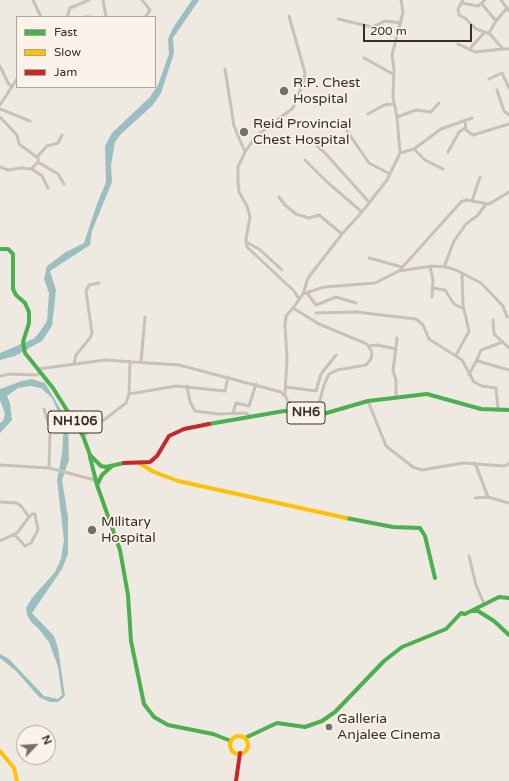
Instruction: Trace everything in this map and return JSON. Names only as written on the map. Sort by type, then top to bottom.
[{"type":"main road","name":"NH106","points":[[0,249],[8,249],[13,254],[13,289],[25,303],[29,312],[30,317],[23,342],[25,353],[42,373],[83,436],[90,456],[96,485]]},
{"type":"main road","name":"NH6","points":[[115,465],[146,463],[154,460],[166,440],[177,432],[193,427],[291,411],[316,415],[330,414],[368,401],[435,395],[477,408],[509,410]]},
{"type":"main road","points":[[90,456],[101,466],[106,467],[115,465]]},
{"type":"main road","points":[[139,463],[154,472],[185,482],[367,522],[393,527],[420,528],[425,536],[435,578]]},
{"type":"main road","points":[[115,465],[105,473],[96,485],[114,531],[121,556],[128,595],[133,648],[143,697],[147,709],[154,717],[168,725],[213,734],[232,741]]},
{"type":"main road","points":[[471,611],[499,597],[509,598]]},
{"type":"main road","points":[[245,738],[248,743],[244,752],[240,753],[233,750],[231,746],[232,741],[238,736],[245,738],[278,723],[299,727],[311,726],[322,721],[335,712],[394,653],[419,639],[446,629],[461,613],[478,611],[494,621],[509,635]]},
{"type":"main road","points":[[0,752],[14,768],[17,781]]},
{"type":"main road","points":[[236,781],[240,753]]},
{"type":"street","points":[[34,0],[41,16]]},
{"type":"street","points":[[67,16],[70,8],[89,0]]},
{"type":"street","points":[[103,0],[106,16]]},
{"type":"street","points":[[142,0],[150,10],[146,16]]},
{"type":"street","points":[[291,411],[285,394],[286,316],[303,294],[308,278],[342,234],[362,212],[390,174],[400,153],[397,117],[392,86],[393,47],[403,12],[401,0]]},
{"type":"street","points":[[486,0],[482,4],[475,6],[462,2],[458,9],[459,15],[476,29],[489,33],[503,49]]},
{"type":"street","points":[[489,33],[496,21],[508,9],[501,0]]},
{"type":"street","points":[[482,4],[496,21]]},
{"type":"street","points":[[289,16],[305,73],[304,81],[293,108],[256,136],[245,152],[238,167],[238,181],[239,192],[247,206],[250,217],[246,242],[251,252],[294,291],[299,299]]},
{"type":"street","points":[[338,19],[372,26],[385,21],[400,23]]},
{"type":"street","points":[[470,50],[485,32]]},
{"type":"street","points":[[458,44],[475,52],[509,49]]},
{"type":"street","points":[[364,58],[393,74]]},
{"type":"street","points":[[0,66],[8,83],[12,87]]},
{"type":"street","points":[[225,69],[234,126],[245,152]]},
{"type":"street","points":[[489,79],[502,73],[509,88]]},
{"type":"street","points":[[0,105],[16,81]]},
{"type":"street","points":[[497,90],[504,111],[509,115]]},
{"type":"street","points":[[0,97],[5,99]]},
{"type":"street","points":[[397,117],[416,110],[431,112],[438,103]]},
{"type":"street","points":[[368,114],[384,105],[394,104]]},
{"type":"street","points":[[0,109],[30,121]]},
{"type":"street","points":[[0,117],[17,135],[19,144],[37,157],[38,162],[58,174],[64,184]]},
{"type":"street","points":[[400,153],[414,149],[441,129],[472,118]]},
{"type":"street","points":[[465,121],[467,133],[473,135],[509,124]]},
{"type":"street","points":[[448,152],[459,132],[465,128]]},
{"type":"street","points":[[347,131],[369,163],[390,174]]},
{"type":"street","points":[[37,157],[47,146],[58,143],[62,135]]},
{"type":"street","points":[[314,144],[326,154],[369,202]]},
{"type":"street","points":[[414,149],[425,160],[443,168]]},
{"type":"street","points":[[305,160],[327,182],[362,212]]},
{"type":"street","points":[[32,169],[38,162]]},
{"type":"street","points":[[0,167],[8,170],[21,168],[32,169],[42,176],[48,188]]},
{"type":"street","points":[[472,201],[480,177]]},
{"type":"street","points":[[303,294],[324,286],[374,283],[398,271],[458,205],[466,200],[486,204],[492,203],[509,192]]},
{"type":"street","points":[[280,196],[285,205],[296,214],[309,218],[317,215],[334,226],[342,234]]},
{"type":"street","points":[[444,267],[454,241],[466,224],[478,215],[486,204]]},
{"type":"street","points":[[246,242],[259,249],[282,270]]},
{"type":"street","points":[[369,258],[402,267]]},
{"type":"street","points":[[398,271],[430,267],[444,267],[462,273],[481,283],[503,306],[507,317],[509,317]]},
{"type":"street","points":[[430,267],[432,276],[432,297]]},
{"type":"street","points":[[456,355],[469,331],[464,309],[462,273]]},
{"type":"street","points":[[74,364],[76,355],[90,338],[92,333],[86,290],[89,285],[99,283]]},
{"type":"street","points":[[432,288],[445,290],[454,304],[464,309]]},
{"type":"street","points":[[307,293],[316,305],[336,298],[356,303]]},
{"type":"street","points":[[293,308],[319,324],[369,346],[376,345],[396,349]]},
{"type":"street","points":[[316,313],[356,312],[416,319],[423,325],[429,339],[456,355],[465,364],[469,375],[476,384],[496,388],[498,410]]},
{"type":"street","points":[[141,362],[145,317]]},
{"type":"street","points":[[493,320],[493,331],[509,348]]},
{"type":"street","points":[[396,398],[396,380],[394,371],[397,338]]},
{"type":"street","points":[[469,375],[480,350],[503,342]]},
{"type":"street","points":[[316,415],[327,376],[333,370],[361,367],[368,364],[372,355],[369,346]]},
{"type":"street","points":[[316,391],[321,374],[336,355]]},
{"type":"street","points":[[38,368],[105,360],[179,365],[256,384],[285,394]]},
{"type":"street","points":[[83,436],[107,416],[124,406],[130,394],[130,361]]},
{"type":"street","points":[[476,362],[482,361],[509,370]]},
{"type":"street","points":[[0,376],[9,374],[36,375],[42,373]]},
{"type":"street","points":[[130,394],[176,386],[188,386],[225,391],[228,377]]},
{"type":"street","points":[[233,413],[236,403],[249,406],[256,384]]},
{"type":"street","points":[[188,386],[192,406],[196,410],[206,413],[246,413],[252,418]]},
{"type":"street","points":[[286,387],[322,391]]},
{"type":"street","points":[[368,401],[386,446],[413,467],[422,470],[454,464],[475,463],[504,466],[509,464]]},
{"type":"street","points":[[44,409],[50,429],[50,469]]},
{"type":"street","points":[[475,463],[488,497]]},
{"type":"street","points":[[0,465],[50,469],[95,480]]},
{"type":"street","points":[[475,498],[488,497],[509,504]]},
{"type":"street","points":[[0,502],[19,504],[29,517]]},
{"type":"street","points":[[0,541],[18,531],[32,514],[35,514],[38,530],[31,543],[25,546],[14,534]]},
{"type":"street","points":[[469,556],[476,585],[484,604]]},
{"type":"water","points":[[192,0],[199,0],[173,38],[174,53],[161,93],[153,105],[121,134],[115,142],[111,165],[112,182],[92,231],[90,245],[50,271],[56,290],[52,326],[42,341],[15,356],[0,360],[0,353],[33,339],[47,321],[49,293],[44,279],[47,266],[66,252],[84,243],[106,182],[105,146],[112,133],[150,97],[158,85],[169,54],[168,39],[173,28]]},
{"type":"water","points":[[32,379],[45,383],[68,422],[69,460],[62,480],[68,517],[68,554],[62,569],[32,613],[54,636],[58,648],[65,696],[58,702],[50,702],[39,697],[16,671],[0,658],[0,654],[9,659],[44,696],[58,699],[62,695],[58,667],[49,642],[32,623],[27,615],[26,608],[32,598],[55,572],[61,559],[64,540],[57,480],[62,454],[64,424],[52,398],[41,388],[30,386],[18,388],[7,396],[10,403],[12,420],[0,433],[0,423],[3,421],[5,414],[0,400],[0,389]]},
{"type":"traffic: fast","points":[[0,249],[8,249],[13,254],[13,289],[16,295],[25,303],[29,312],[29,323],[23,342],[25,353],[53,388],[83,436],[90,455],[101,466],[106,467],[124,463]]},
{"type":"traffic: fast","points":[[209,424],[284,411],[323,414],[368,401],[427,394],[481,409],[509,410]]},
{"type":"traffic: fast","points":[[90,457],[97,485]]},
{"type":"traffic: fast","points":[[112,466],[102,475],[97,485],[120,550],[128,595],[131,641],[144,704],[154,717],[168,725],[213,734],[231,741]]},
{"type":"traffic: fast","points":[[346,518],[393,527],[420,528],[425,536],[435,578]]},
{"type":"traffic: fast","points":[[245,738],[277,723],[305,727],[322,721],[335,712],[384,661],[402,647],[446,629],[461,613],[465,614],[499,597],[509,598]]},
{"type":"traffic: fast","points":[[472,611],[478,611],[494,621],[509,635]]},
{"type":"traffic: slow","points":[[139,463],[154,472],[178,481],[346,518]]},
{"type":"traffic: slow","points":[[239,736],[245,739],[248,745],[245,751],[239,754],[233,751],[230,745],[233,739],[239,736]]},
{"type":"traffic: slow","points":[[0,751],[14,768],[17,781]]},
{"type":"traffic: jam","points":[[124,463],[150,462],[157,456],[169,436],[184,429],[209,424]]},
{"type":"traffic: jam","points":[[236,781],[240,753]]},
{"type":"place","name":"R.P. Chest Hospital","points":[[284,91]]},
{"type":"place","name":"Reid Provincial Chest Hospital","points":[[244,132]]},
{"type":"place","name":"Military Hospital","points":[[92,530]]},
{"type":"place","name":"Galleria Anjalee Cinema","points":[[329,727]]}]
